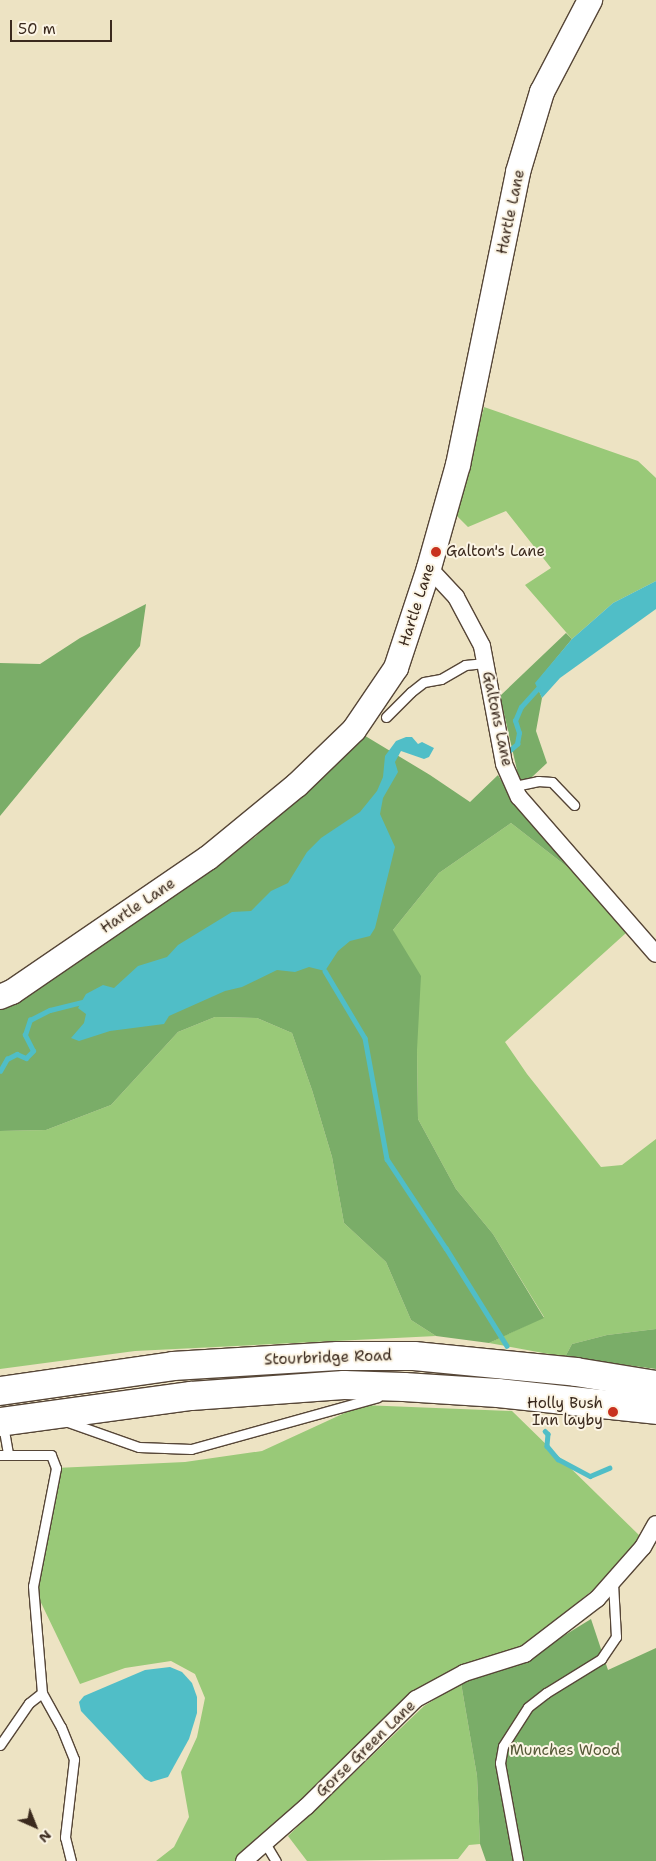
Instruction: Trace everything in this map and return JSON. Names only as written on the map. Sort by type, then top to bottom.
[{"type":"highway","name":"Stourbridge Road","points":[[0,1391],[172,1366],[338,1356],[414,1356],[576,1372],[656,1404]]},
{"type":"highway","name":"Stourbridge Road","points":[[1,1422],[191,1396],[344,1385],[404,1386],[656,1404]]},
{"type":"main road","name":"Hartle Lane","points":[[6,994],[208,858],[297,785],[354,730],[396,668],[430,568],[458,465],[518,172],[542,92],[590,0]]},
{"type":"street","name":"Galtons Lane","points":[[430,568],[456,597],[482,646],[504,764],[519,796],[656,954]]},
{"type":"street","name":"Gorse Green Lane","points":[[244,1861],[306,1807],[416,1699],[464,1673],[525,1654],[598,1599],[643,1547],[656,1524]]},
{"type":"lane","points":[[386,718],[411,692],[424,682],[441,679],[466,665],[485,663]]},
{"type":"lane","points":[[514,786],[538,781],[552,782],[574,805]]},
{"type":"lane","points":[[52,1415],[139,1447],[191,1449],[384,1395],[404,1386]]},
{"type":"lane","points":[[1,1422],[4,1454],[51,1455],[56,1468],[33,1586],[42,1693],[61,1726],[74,1760],[65,1837],[70,1861]]},
{"type":"lane","points":[[518,1861],[501,1771],[503,1746],[528,1707],[546,1693],[601,1660],[616,1637],[613,1583]]},
{"type":"lane","points":[[0,1744],[29,1703],[42,1693]]},
{"type":"lane","points":[[265,1843],[276,1861]]},
{"type":"green space","points":[[484,407],[638,461],[656,478],[656,581],[613,603],[572,639],[525,585],[551,568],[506,511],[468,527],[455,514]]},
{"type":"green space","points":[[146,604],[140,646],[0,816],[0,663],[40,664],[80,638]]},
{"type":"green space","points":[[566,633],[572,639],[536,683],[542,698],[536,731],[547,763],[532,777],[522,792],[500,696]]},
{"type":"green space","points":[[362,734],[430,775],[470,802],[498,775],[514,802],[575,873],[511,823],[439,873],[393,930],[421,976],[417,1050],[418,1119],[456,1189],[493,1234],[544,1318],[489,1343],[436,1336],[411,1320],[386,1262],[344,1223],[332,1157],[312,1090],[292,1033],[257,1018],[215,1017],[178,1032],[111,1105],[46,1130],[0,1131],[0,1003],[175,894],[255,837]]},
{"type":"green space","points":[[511,823],[575,873],[626,933],[505,1042],[527,1074],[601,1167],[622,1165],[656,1139],[656,1329],[607,1335],[572,1344],[565,1357],[489,1343],[544,1317],[493,1234],[456,1189],[418,1119],[417,1050],[393,930],[439,873]]},
{"type":"green space","points":[[215,1017],[257,1018],[292,1033],[312,1090],[332,1157],[344,1223],[386,1262],[411,1320],[436,1336],[135,1351],[0,1369],[0,1131],[46,1130],[111,1105],[178,1032]]},
{"type":"green space","points":[[656,1329],[656,1369],[565,1357],[572,1344],[607,1335]]},
{"type":"green space","points":[[362,1405],[512,1411],[641,1537],[594,1589],[525,1645],[465,1665],[301,1802],[236,1861],[156,1861],[174,1847],[189,1817],[181,1772],[197,1737],[205,1698],[195,1674],[171,1661],[125,1668],[80,1684],[33,1586],[56,1468],[185,1462],[262,1451]]},
{"type":"green space","name":"Munches Wood","points":[[591,1619],[608,1670],[656,1648],[656,1861],[486,1861],[480,1844],[477,1776],[461,1683],[500,1671],[539,1651]]},
{"type":"green space","points":[[461,1683],[477,1776],[480,1844],[469,1845],[458,1859],[307,1861],[288,1836],[424,1706]]},
{"type":"water","points":[[656,581],[656,609],[560,678],[542,698],[535,683],[572,639],[613,603]]},
{"type":"water","points":[[412,737],[418,744],[422,742],[434,748],[429,757],[424,759],[401,751],[395,762],[398,772],[383,798],[380,814],[395,847],[375,928],[370,936],[350,941],[338,951],[325,971],[309,967],[295,972],[277,970],[242,987],[225,991],[169,1016],[164,1024],[110,1031],[79,1041],[71,1038],[84,1023],[86,1014],[78,1008],[86,994],[103,985],[114,988],[138,966],[167,957],[178,945],[232,912],[251,911],[271,891],[288,883],[307,852],[321,838],[360,812],[377,791],[383,777],[385,756],[396,741]]},
{"type":"water","points":[[170,1667],[182,1672],[192,1683],[197,1697],[197,1713],[189,1739],[168,1777],[151,1782],[145,1779],[81,1711],[79,1702],[84,1696],[145,1670]]},
{"type":"waterway","points":[[509,751],[517,744],[519,733],[515,721],[521,707],[538,688]]},
{"type":"waterway","points":[[325,971],[365,1038],[387,1159],[446,1248],[507,1346]]},
{"type":"waterway","points":[[0,1071],[7,1059],[17,1054],[26,1058],[33,1051],[25,1035],[30,1020],[50,1010],[82,1002]]},
{"type":"waterway","points":[[545,1431],[548,1434],[547,1446],[558,1459],[590,1476],[609,1468]]},
{"type":"place","name":"Galton's Lane","points":[[436,552]]},
{"type":"place","name":"Holly Bush Inn layby","points":[[613,1412]]}]
